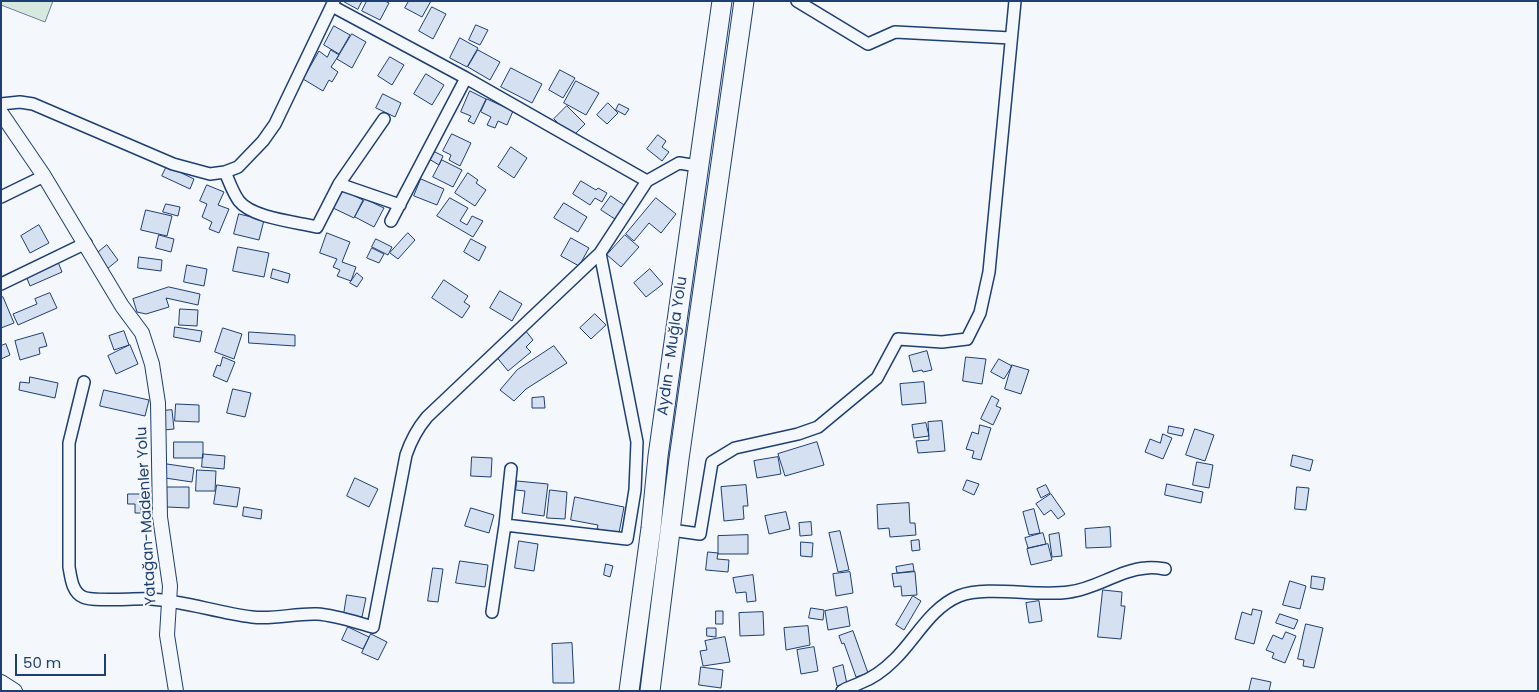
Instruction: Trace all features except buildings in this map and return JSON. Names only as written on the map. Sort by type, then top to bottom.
[{"type":"highway","name":"Aydın - Muğla Yolu","points":[[628,691],[651,528],[658,456],[722,1]]},
{"type":"highway","name":"Aydın - Muğla Yolu","points":[[650,691],[670,530],[744,1]]},
{"type":"street","points":[[797,1],[868,44],[895,32],[1011,38]]},
{"type":"street","points":[[670,530],[700,534],[712,462],[735,448],[798,434],[818,427],[877,378],[898,339],[942,342],[967,339],[980,313],[989,272],[1015,1]]},
{"type":"street","points":[[1,104],[20,102],[33,104],[173,164],[210,174],[225,172],[243,163],[263,141],[275,124],[333,3],[647,181]]},
{"type":"street","points":[[391,221],[466,78]]},
{"type":"street","name":"Yatağan-Madenler Yolu","points":[[1,113],[44,176],[86,243],[122,306],[142,333],[152,364],[158,404],[160,517],[170,586],[167,635],[176,691]]},
{"type":"street","points":[[225,172],[239,201],[246,207],[257,213],[317,226],[339,184],[384,120]]},
{"type":"street","points":[[84,382],[69,443],[69,567],[72,583],[78,594],[86,598],[131,598],[169,601],[252,618],[317,614],[373,626],[406,455],[417,429],[427,417],[600,253],[647,181],[678,163],[698,166]]},
{"type":"street","points":[[1,197],[44,176]]},
{"type":"street","points":[[339,184],[400,205]]},
{"type":"street","points":[[1,284],[86,243]]},
{"type":"street","points":[[505,525],[627,539],[635,490],[637,442],[600,253]]},
{"type":"street","points":[[492,612],[511,469]]},
{"type":"street","points":[[842,691],[878,674],[895,659],[932,616],[944,605],[959,596],[975,592],[1044,594],[1071,592],[1090,588],[1130,571],[1146,568],[1165,569]]},
{"type":"street","points":[[1,682],[14,691]]},
{"type":"shaded area","points":[[1,1],[53,1],[45,22],[1,5]]}]
